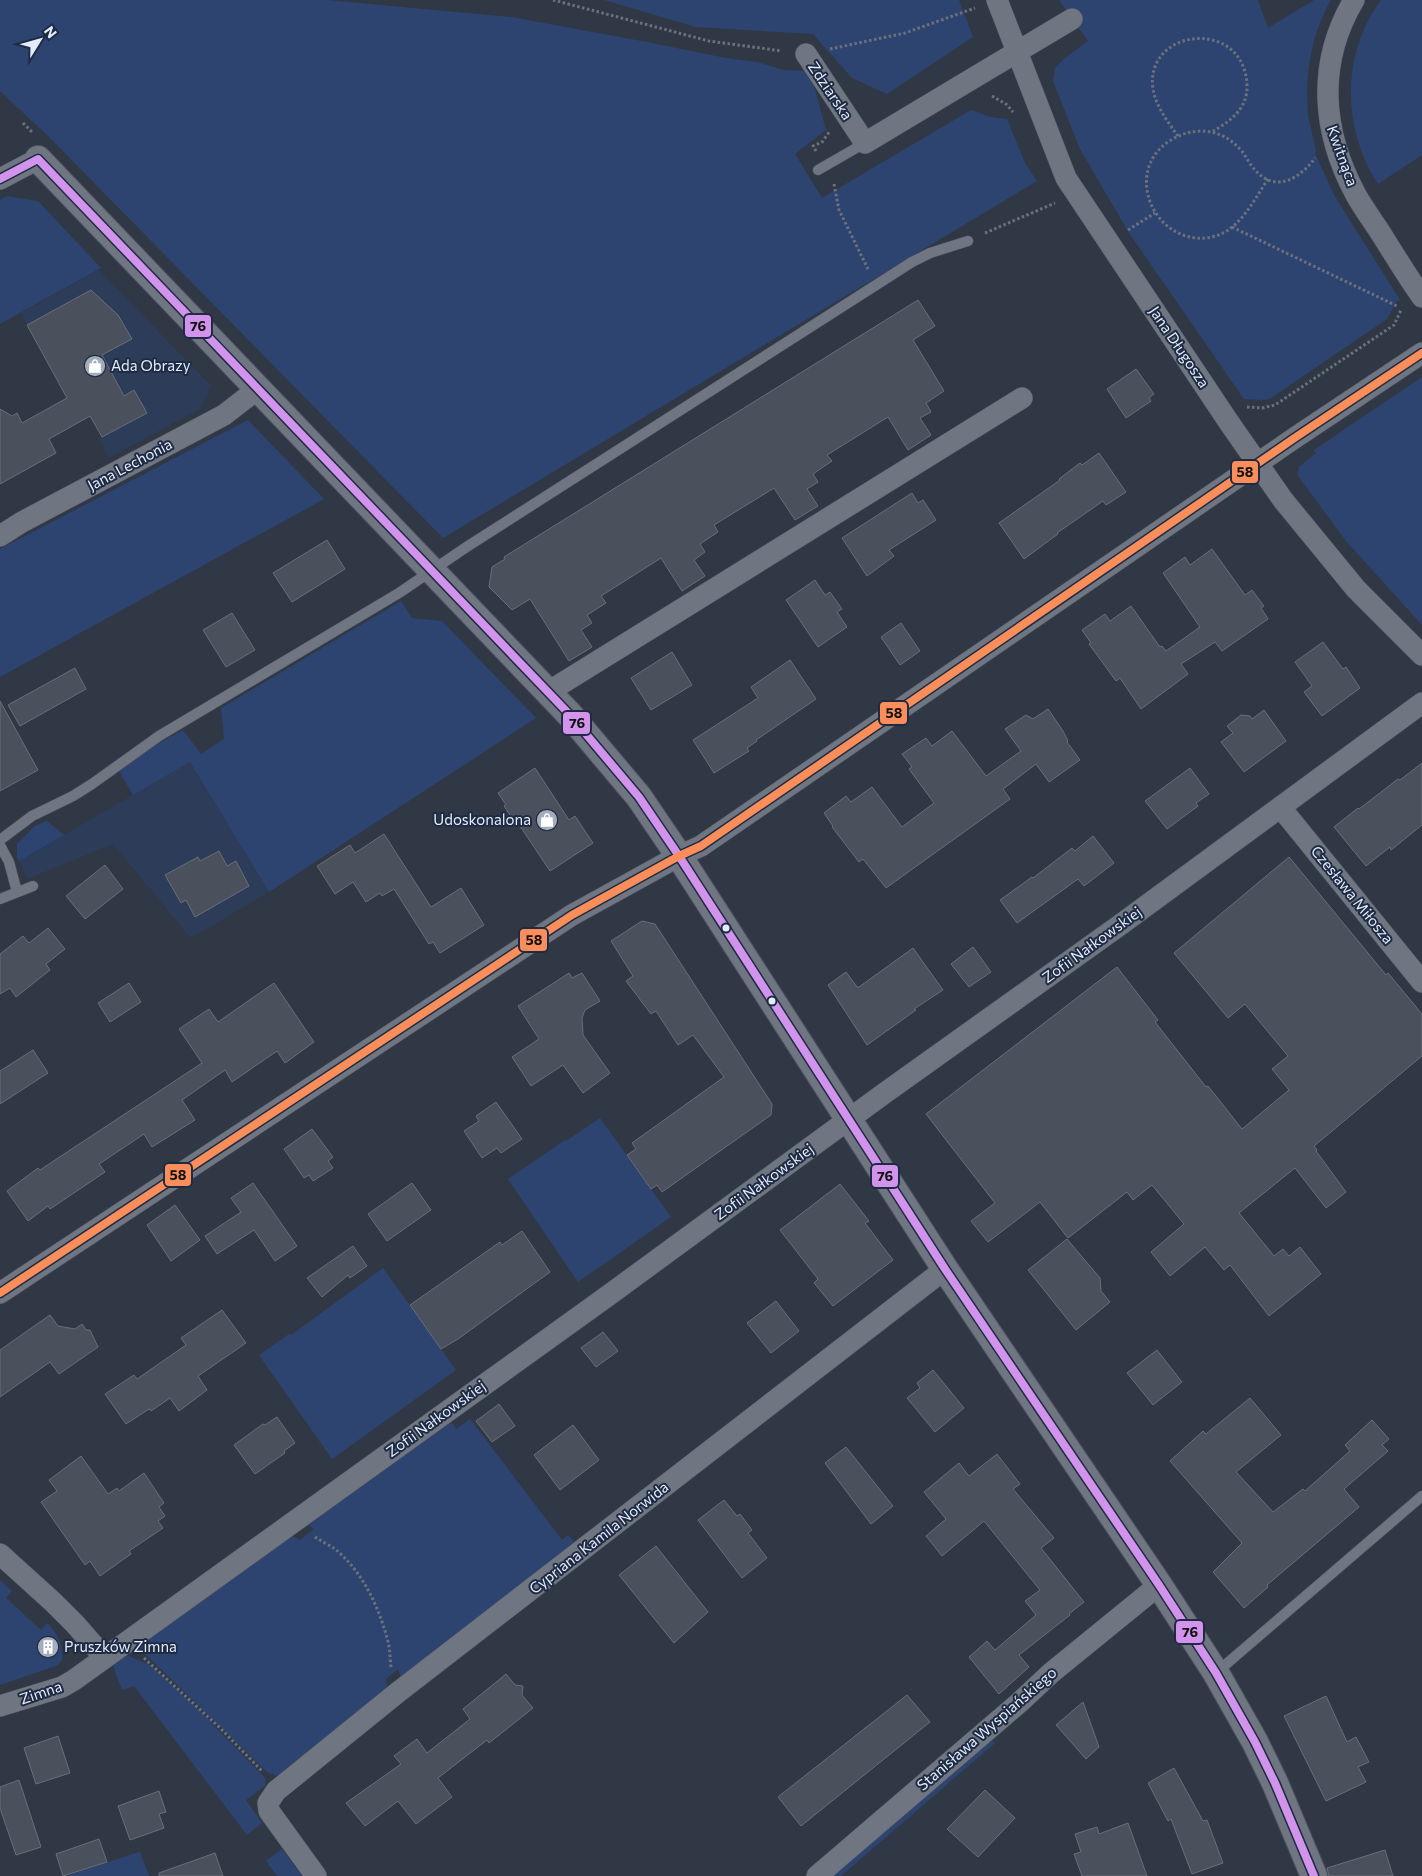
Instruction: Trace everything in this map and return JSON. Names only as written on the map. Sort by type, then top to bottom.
[{"type":"street","name":"Jana Długosza","points":[[997,0],[1066,178],[1283,500],[1356,589],[1422,655]]},
{"type":"street","name":"Kwitnąca","points":[[1354,0],[1341,26],[1329,69],[1327,101],[1333,136],[1345,170],[1409,304]]},
{"type":"street","points":[[865,143],[1072,19]]},
{"type":"street","name":"Zdziarska","points":[[806,54],[865,143]]},
{"type":"street","points":[[0,179],[38,159],[570,715],[629,785],[679,856],[945,1269],[1159,1585],[1216,1673],[1255,1742],[1275,1783],[1314,1876]]},
{"type":"street","points":[[0,1293],[572,915],[679,856],[702,846],[1422,353]]},
{"type":"street","name":"Jana Lechonia","points":[[0,536],[22,522],[224,415],[256,388]]},
{"type":"street","points":[[548,692],[1022,398]]},
{"type":"street","name":"Zofii Nałkowskiej","points":[[104,1657],[609,1295],[1281,808],[1422,703]]},
{"type":"street","name":"Czesława Miłosza","points":[[1281,808],[1422,982]]},
{"type":"street","name":"Cypriana Kamila Norwida","points":[[316,1876],[272,1816],[268,1803],[279,1790],[398,1694],[945,1269]]},
{"type":"street","points":[[0,1554],[53,1602],[104,1657]]},
{"type":"street","name":"Stanisława Wyspiańskiego","points":[[817,1876],[1020,1702],[1051,1673],[1159,1585]]},
{"type":"street","name":"Zimna","points":[[0,1706],[62,1687],[104,1657]]},
{"type":"lane","points":[[818,170],[865,143]]},
{"type":"lane","points":[[0,840],[32,816],[73,796],[92,784],[159,736],[399,594],[431,570],[912,262],[930,253],[968,241]]},
{"type":"lane","points":[[0,844],[9,862],[17,892]]},
{"type":"lane","points":[[0,899],[33,886]]},
{"type":"lane","points":[[1216,1673],[1422,1496]]},
{"type":"path","name":"Zdziarska","points":[[552,0],[709,41],[806,54]]},
{"type":"path","points":[[806,54],[905,34],[974,8]]},
{"type":"path","points":[[1178,136],[1163,114],[1156,99],[1153,78],[1160,60],[1167,51],[1190,38],[1212,39],[1221,43],[1237,56],[1245,70],[1247,88],[1242,106],[1232,119],[1213,131]]},
{"type":"path","points":[[1268,179],[1247,210],[1232,227],[1226,232],[1209,238],[1188,237],[1171,230],[1155,213],[1148,195],[1147,186],[1150,165],[1154,155],[1160,148],[1178,136],[1195,131],[1213,131],[1232,142],[1239,148],[1255,170],[1268,179],[1276,181],[1291,180],[1304,172],[1318,156]]},
{"type":"path","points":[[834,184],[839,210],[876,285]]},
{"type":"path","points":[[968,241],[1055,203]]},
{"type":"path","points":[[1124,233],[1155,213]]},
{"type":"path","points":[[1232,227],[1369,294],[1394,304],[1409,304]]},
{"type":"path","points":[[1240,401],[1245,408],[1265,408],[1275,405],[1394,325],[1409,304]]},
{"type":"path","points":[[290,1523],[334,1549],[361,1578],[375,1602],[388,1639],[394,1682],[398,1694]]},
{"type":"path","points":[[123,1643],[144,1658],[178,1688],[219,1727],[279,1790]]},
{"type":"shaded area","points":[[0,0],[327,0],[511,17],[726,58],[757,62],[784,70],[810,71],[826,130],[795,154],[822,198],[971,110],[990,117],[1007,119],[1026,165],[1037,181],[443,538],[48,136],[0,91]]},
{"type":"shaded area","points":[[604,0],[959,0],[973,37],[887,94],[852,78],[813,34],[696,27]]},
{"type":"shaded area","points":[[1059,0],[1258,0],[1268,28],[1314,0],[1331,0],[1318,28],[1310,58],[1307,90],[1309,120],[1315,153],[1334,195],[1400,300],[1396,302],[1387,319],[1271,398],[1264,400],[1244,399],[1129,233],[1080,149],[1053,81],[1055,68],[1088,41]]},
{"type":"shaded area","points":[[1381,0],[1422,0],[1422,155],[1378,184],[1366,163],[1358,140],[1351,92],[1353,67],[1359,44],[1368,21]]},
{"type":"shaded area","points":[[7,196],[38,201],[101,268],[0,324],[0,200]]},
{"type":"shaded area","points":[[99,270],[211,386],[201,408],[109,458],[99,439],[102,437],[91,417],[80,422],[21,313]]},
{"type":"shaded area","points":[[1422,377],[1422,625],[1346,541],[1298,476],[1299,467],[1316,453],[1314,450]]},
{"type":"shaded area","points":[[248,420],[324,499],[0,677],[0,549]]},
{"type":"shaded area","points":[[401,601],[412,618],[442,621],[536,718],[269,892],[190,762],[133,795],[119,771],[157,744],[183,730],[201,754],[224,739],[221,708]]},
{"type":"shaded area","points":[[190,762],[269,892],[191,938],[113,844],[27,879],[19,861]]},
{"type":"shaded area","points":[[47,821],[64,835],[19,861],[17,857],[17,844],[35,826]]},
{"type":"shaded area","points":[[600,1118],[671,1217],[578,1282],[508,1179]]},
{"type":"shaded area","points":[[383,1268],[456,1370],[332,1459],[259,1355],[289,1334],[291,1335]]},
{"type":"shaded area","points":[[470,1419],[562,1540],[568,1535],[575,1542],[401,1678],[398,1669],[386,1679],[387,1689],[277,1776],[267,1772],[144,1653],[136,1648],[291,1535],[300,1540],[314,1529],[307,1524],[447,1422],[453,1424],[456,1429]]},
{"type":"shaded area","points":[[0,1580],[12,1591],[6,1598],[41,1630],[47,1623],[51,1627],[62,1649],[62,1660],[58,1665],[0,1685]]},
{"type":"shaded area","points":[[126,1655],[150,1665],[202,1713],[265,1778],[266,1785],[246,1800],[262,1823],[247,1835],[134,1686],[122,1690],[113,1666]]},
{"type":"shaded area","points":[[989,1736],[995,1743],[841,1876],[830,1876]]},
{"type":"shaded area","points":[[282,1849],[302,1876],[277,1876],[266,1861]]},
{"type":"shaded area","points":[[139,1852],[149,1876],[66,1876]]},
{"type":"building","points":[[91,290],[118,315],[132,339],[102,355],[124,396],[134,390],[147,413],[102,437],[90,416],[49,439],[56,453],[0,484],[0,409],[12,416],[17,413],[22,423],[67,398],[27,325]]},
{"type":"building","points":[[918,300],[935,326],[913,340],[944,391],[926,403],[931,412],[920,418],[931,435],[908,450],[888,417],[827,455],[832,461],[813,474],[818,482],[807,489],[818,506],[795,520],[774,488],[714,525],[718,532],[700,544],[705,552],[694,560],[705,576],[682,591],[661,558],[601,596],[606,603],[587,615],[592,623],[581,630],[592,647],[569,661],[530,599],[512,610],[489,587],[492,567],[505,559],[504,557]]},
{"type":"building","points":[[1136,369],[1154,394],[1149,398],[1151,401],[1126,418],[1107,389]]},
{"type":"building","points":[[1099,453],[1126,492],[1106,505],[1103,501],[1024,559],[999,523],[1060,480],[1080,463],[1082,465]]},
{"type":"building","points":[[912,493],[918,503],[923,500],[936,520],[889,550],[894,556],[867,576],[842,538]]},
{"type":"building","points":[[327,540],[345,569],[292,602],[273,573]]},
{"type":"building","points":[[1212,549],[1245,595],[1252,590],[1264,606],[1261,608],[1268,619],[1222,651],[1215,642],[1181,664],[1188,674],[1141,709],[1120,678],[1116,681],[1089,644],[1091,643],[1082,630],[1105,614],[1110,621],[1131,606],[1160,647],[1162,646],[1166,651],[1200,627],[1163,573],[1185,557],[1190,565]]},
{"type":"building","points":[[815,580],[825,595],[830,592],[842,609],[837,612],[847,627],[818,647],[786,600]]},
{"type":"building","points":[[232,613],[255,650],[226,667],[203,630]]},
{"type":"building","points":[[901,623],[920,651],[900,665],[881,637]]},
{"type":"building","points":[[1323,642],[1343,669],[1346,667],[1360,688],[1322,716],[1304,692],[1312,686],[1295,662]]},
{"type":"building","points":[[672,652],[692,685],[651,710],[631,678]]},
{"type":"building","points":[[790,660],[816,699],[756,740],[747,748],[749,751],[714,773],[693,740],[758,698],[751,687]]},
{"type":"building","points":[[75,668],[86,689],[20,726],[8,705]]},
{"type":"building","points":[[0,701],[38,770],[0,791]]},
{"type":"building","points":[[1048,709],[1080,760],[1049,782],[1036,764],[1003,789],[1010,799],[886,888],[863,859],[859,862],[832,827],[824,813],[846,796],[851,802],[872,787],[902,827],[934,803],[909,769],[912,767],[902,754],[926,738],[932,746],[952,731],[986,776],[1021,751],[1005,729],[1026,715],[1033,719]]},
{"type":"building","points":[[1264,710],[1286,741],[1244,772],[1221,742],[1233,733],[1227,726],[1241,715],[1250,716],[1252,719]]},
{"type":"building","points":[[1422,763],[1422,825],[1391,850],[1390,847],[1366,866],[1334,827]]},
{"type":"building","points":[[535,768],[569,820],[575,816],[593,843],[550,871],[518,823],[516,824],[504,806],[506,805],[498,793]]},
{"type":"building","points":[[1190,768],[1209,794],[1196,803],[1198,806],[1167,829],[1145,801]]},
{"type":"building","points":[[384,834],[431,907],[461,888],[484,925],[440,953],[433,942],[429,944],[394,889],[382,896],[380,893],[366,902],[353,882],[335,894],[317,866],[350,845],[355,853]]},
{"type":"building","points":[[1093,836],[1114,863],[1084,886],[1078,879],[1017,923],[1000,900],[1072,848],[1075,851]]},
{"type":"building","points":[[219,851],[227,866],[236,861],[249,886],[195,917],[186,900],[181,903],[165,875],[198,857],[200,861]]},
{"type":"building","points":[[1289,857],[1386,975],[1388,973],[1422,1014],[1422,1056],[1314,1146],[1346,1192],[1326,1208],[1295,1168],[1239,1213],[1274,1256],[1283,1249],[1289,1256],[1300,1247],[1321,1274],[1269,1316],[1230,1265],[1224,1270],[1205,1247],[1170,1276],[1151,1252],[1184,1224],[1152,1185],[1133,1200],[1127,1192],[1068,1238],[1040,1202],[988,1242],[971,1221],[995,1203],[926,1114],[1117,967],[1158,1020],[1155,1022],[1242,1129],[1289,1090],[1272,1069],[1288,1056],[1245,1004],[1228,1018],[1174,953]]},
{"type":"building","points":[[105,865],[123,889],[85,919],[66,896]]},
{"type":"building","points":[[642,921],[655,924],[772,1104],[771,1115],[662,1192],[657,1185],[651,1189],[627,1155],[636,1149],[632,1143],[724,1077],[693,1035],[678,1045],[656,1011],[651,1014],[626,981],[633,976],[611,941]]},
{"type":"building","points":[[48,928],[65,949],[46,964],[50,970],[16,997],[10,988],[0,994],[0,954],[23,936],[29,943]]},
{"type":"building","points":[[973,947],[991,972],[969,987],[951,964]]},
{"type":"building","points":[[913,948],[943,990],[914,1009],[916,1010],[867,1045],[828,985],[846,972],[857,987],[859,987]]},
{"type":"building","points":[[569,973],[572,978],[582,973],[600,1001],[585,1010],[582,1018],[583,1035],[610,1073],[583,1093],[563,1065],[531,1086],[512,1057],[539,1039],[518,1006]]},
{"type":"building","points":[[129,983],[141,1002],[110,1022],[98,1003]]},
{"type":"building","points":[[274,983],[314,1042],[285,1063],[277,1051],[232,1082],[225,1070],[182,1100],[195,1120],[152,1147],[144,1134],[99,1164],[105,1172],[50,1209],[48,1206],[28,1221],[7,1191],[38,1168],[40,1170],[202,1063],[179,1029],[209,1009],[218,1022]]},
{"type":"building","points":[[33,1050],[48,1073],[0,1104],[0,1071]]},
{"type":"building","points":[[496,1102],[522,1139],[501,1153],[497,1148],[482,1158],[464,1131],[479,1121],[476,1116]]},
{"type":"building","points":[[312,1129],[333,1157],[328,1161],[333,1168],[313,1181],[309,1175],[304,1178],[284,1149]]},
{"type":"building","points":[[253,1183],[297,1246],[275,1261],[254,1230],[217,1254],[205,1236],[241,1212],[231,1198]]},
{"type":"building","points":[[412,1183],[431,1210],[387,1241],[368,1214]]},
{"type":"building","points":[[840,1184],[869,1221],[865,1223],[893,1260],[833,1306],[814,1283],[818,1279],[780,1230]]},
{"type":"building","points":[[175,1205],[200,1240],[171,1261],[147,1225]]},
{"type":"building","points":[[522,1231],[550,1272],[458,1339],[441,1349],[410,1305],[500,1242],[502,1245]]},
{"type":"building","points":[[1067,1239],[1100,1278],[1101,1291],[1110,1302],[1076,1330],[1028,1270]]},
{"type":"building","points":[[353,1246],[367,1266],[350,1278],[348,1275],[322,1297],[307,1278]]},
{"type":"building","points":[[776,1301],[799,1331],[771,1353],[747,1323]]},
{"type":"building","points":[[222,1310],[246,1343],[198,1376],[207,1390],[179,1411],[170,1398],[151,1411],[149,1409],[126,1424],[105,1394],[134,1375],[137,1379],[186,1345],[181,1338]]},
{"type":"building","points":[[50,1315],[58,1326],[75,1329],[82,1324],[86,1330],[90,1330],[98,1347],[59,1374],[50,1362],[0,1397],[0,1350]]},
{"type":"building","points":[[603,1332],[618,1351],[596,1367],[581,1348]]},
{"type":"building","points":[[1157,1350],[1182,1382],[1153,1405],[1127,1373]]},
{"type":"building","points":[[933,1370],[964,1408],[935,1432],[907,1398],[920,1388],[917,1383]]},
{"type":"building","points":[[1250,1398],[1281,1435],[1236,1472],[1273,1512],[1303,1489],[1305,1491],[1350,1451],[1345,1445],[1372,1420],[1389,1439],[1382,1445],[1388,1451],[1344,1489],[1359,1507],[1267,1585],[1268,1587],[1244,1608],[1213,1572],[1242,1543],[1170,1461],[1203,1431],[1206,1434]]},
{"type":"building","points":[[499,1404],[515,1426],[492,1442],[476,1421]]},
{"type":"building","points":[[277,1417],[295,1443],[284,1451],[285,1453],[255,1474],[234,1445],[263,1424],[265,1425]]},
{"type":"building","points":[[573,1425],[599,1460],[560,1490],[534,1455]]},
{"type":"building","points":[[846,1447],[893,1506],[871,1524],[825,1463]]},
{"type":"building","points":[[997,1454],[1020,1484],[1013,1489],[1054,1538],[1041,1548],[1084,1602],[1019,1655],[1029,1667],[999,1694],[969,1657],[987,1641],[995,1650],[1036,1615],[1025,1601],[1040,1590],[984,1521],[942,1556],[926,1536],[946,1519],[924,1492],[959,1463],[969,1476]]},
{"type":"building","points":[[81,1456],[108,1494],[117,1488],[119,1491],[144,1473],[164,1503],[159,1507],[165,1516],[158,1521],[163,1528],[129,1551],[131,1554],[100,1576],[90,1561],[85,1565],[41,1502],[57,1491],[49,1480]]},
{"type":"building","points":[[724,1500],[737,1516],[740,1514],[752,1530],[748,1533],[767,1558],[742,1578],[698,1520]]},
{"type":"building","points":[[656,1546],[708,1612],[674,1643],[619,1575]]},
{"type":"building","points":[[506,1674],[515,1685],[523,1686],[522,1695],[533,1708],[489,1743],[487,1740],[438,1778],[452,1797],[416,1824],[398,1801],[365,1826],[346,1803],[401,1764],[394,1756],[417,1739],[427,1753],[470,1719],[463,1709]]},
{"type":"building","points":[[907,1695],[930,1722],[801,1826],[778,1797]]},
{"type":"building","points":[[1326,1696],[1347,1742],[1356,1737],[1369,1762],[1358,1767],[1366,1782],[1326,1801],[1284,1716]]},
{"type":"building","points":[[1083,1702],[1099,1747],[1086,1759],[1056,1725]]},
{"type":"building","points":[[58,1736],[70,1773],[36,1784],[24,1748]]},
{"type":"building","points":[[1174,1768],[1203,1821],[1207,1820],[1223,1863],[1192,1874],[1171,1819],[1168,1821],[1148,1783]]},
{"type":"building","points":[[19,1780],[41,1847],[16,1855],[0,1808],[0,1787]]},
{"type":"building","points":[[985,1790],[1015,1818],[978,1857],[947,1829]]},
{"type":"building","points":[[159,1791],[166,1812],[159,1814],[164,1828],[130,1840],[118,1806]]},
{"type":"building","points":[[1128,1823],[1147,1876],[1082,1876],[1074,1854],[1081,1852],[1075,1834],[1097,1827],[1099,1834]]},
{"type":"building","points":[[99,1839],[107,1862],[63,1876],[56,1854]]},
{"type":"building","points":[[1385,1850],[1393,1876],[1329,1876],[1327,1868]]},
{"type":"building","points":[[215,1853],[223,1876],[159,1876],[159,1873]]},
{"type":"transit line","name":"76","points":[[0,179],[38,159],[570,715],[639,797],[945,1269],[1159,1585],[1216,1673],[1255,1742],[1275,1783],[1314,1876]]},
{"type":"transit line","name":"58","points":[[0,1293],[572,915],[679,856],[701,846],[1296,437],[1422,353]]},
{"type":"place","name":"Ada Obrazy","points":[[95,366]]},
{"type":"place","name":"Udoskonalona","points":[[547,820]]},
{"type":"place","name":"Pruszków Zimna","points":[[48,1647]]}]
